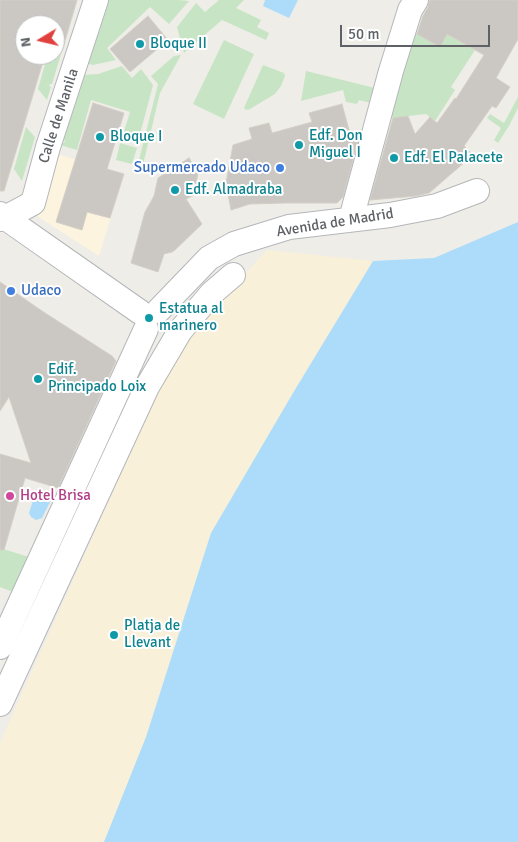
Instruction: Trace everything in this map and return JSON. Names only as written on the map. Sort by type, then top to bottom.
[{"type":"street","name":"Calle de Manila","points":[[2,217],[33,202],[48,147],[96,0]]},
{"type":"street","points":[[351,219],[391,70],[410,10],[416,0]]},
{"type":"street","name":"Avenida de Madrid","points":[[0,647],[148,317],[209,258],[234,244],[289,227],[390,215],[437,206],[477,191]]},
{"type":"street","points":[[2,217],[148,317]]},
{"type":"street","points":[[0,704],[147,387],[180,331],[212,293],[233,275]]},
{"type":"shaded area","points":[[57,154],[124,174],[99,256],[37,216]]},
{"type":"green space","points":[[104,0],[189,1],[169,24],[150,7],[107,48],[116,60],[93,65],[85,63]]},
{"type":"green space","points":[[219,0],[244,0],[236,8],[261,20],[257,27],[269,33],[266,40],[222,20],[184,53],[177,27],[196,3],[205,12]]},
{"type":"green space","points":[[414,32],[440,47],[447,34],[475,50],[451,87],[455,90],[435,121],[426,114],[391,118]]},
{"type":"green space","points":[[224,40],[254,54],[224,119],[193,104]]},
{"type":"green space","points":[[181,55],[160,93],[142,169],[137,168],[158,84],[151,76],[174,56]]},
{"type":"green space","points":[[45,65],[58,65],[52,84],[49,86],[51,87],[47,100],[38,89]]},
{"type":"green space","points":[[263,65],[284,73],[285,76],[275,94],[246,110],[244,108]]},
{"type":"green space","points":[[122,66],[132,78],[141,69],[153,85],[138,142],[122,138],[130,112],[91,100],[77,150],[60,145],[60,142],[64,143],[65,140],[62,139],[81,75],[98,74]]},
{"type":"green space","points":[[306,71],[375,88],[371,103],[359,100],[357,104],[346,102],[343,90],[301,101]]},
{"type":"green space","points":[[518,97],[518,108],[498,143],[494,140],[501,128],[487,118],[490,114],[504,123]]},
{"type":"green space","points":[[26,127],[35,137],[22,181],[14,169]]},
{"type":"green space","points":[[120,143],[137,148],[132,164],[116,160]]},
{"type":"green space","points":[[0,548],[29,557],[13,592],[0,587]]},
{"type":"sand","name":"Platja de Llevant","points":[[267,250],[373,261],[211,533],[146,737],[104,842],[0,842],[0,743],[177,349]]},
{"type":"water","points":[[265,0],[298,0],[289,18],[263,6]]},
{"type":"water","points":[[518,222],[518,842],[104,842],[146,737],[211,533],[373,261],[434,258]]},
{"type":"water","points":[[36,491],[53,496],[42,518],[36,520],[29,513]]},
{"type":"building","points":[[0,0],[77,0],[65,41],[65,15],[15,15],[15,65],[42,65],[4,191],[0,191]]},
{"type":"building","points":[[430,0],[518,0],[518,39],[496,78],[510,87],[496,108],[492,106],[464,146],[473,155],[429,193],[370,200],[393,118],[408,116],[415,134],[430,117],[437,123],[456,99],[484,55],[447,34],[440,47],[417,34]]},
{"type":"building","name":"Bloque II","points":[[148,16],[168,40],[130,72],[110,49]]},
{"type":"building","points":[[93,103],[124,113],[107,169],[124,174],[110,218],[87,212],[82,230],[56,222]]},
{"type":"building","points":[[342,104],[349,130],[360,134],[343,197],[337,203],[250,204],[231,210],[226,183],[233,145],[252,139],[249,128],[269,123],[272,133],[312,122],[309,113]]},
{"type":"building","points":[[189,158],[198,173],[194,195],[186,199],[202,224],[175,250],[164,254],[158,272],[131,263],[145,212],[154,196],[158,178]]},
{"type":"building","points":[[0,282],[112,356],[116,361],[58,488],[25,478],[4,550],[0,550],[0,454],[31,463],[9,397],[0,411]]},
{"type":"place","name":"Bloque II","points":[[140,44]]},
{"type":"place","name":"Bloque I","points":[[100,137]]},
{"type":"place","name":"Edf. Don Miguel I","points":[[299,145]]},
{"type":"place","name":"Edf. El Palacete","points":[[394,158]]},
{"type":"place","name":"Supermercado Udaco","points":[[280,168]]},
{"type":"place","name":"Edf. Almadraba","points":[[175,190]]},
{"type":"place","name":"Udaco","points":[[11,291]]},
{"type":"place","name":"Estatua al marinero","points":[[149,318]]},
{"type":"place","name":"Edif. Principado Loix","points":[[38,379]]},
{"type":"place","name":"Hotel Brisa","points":[[10,496]]},
{"type":"place","name":"Platja de Llevant","points":[[114,635]]}]
